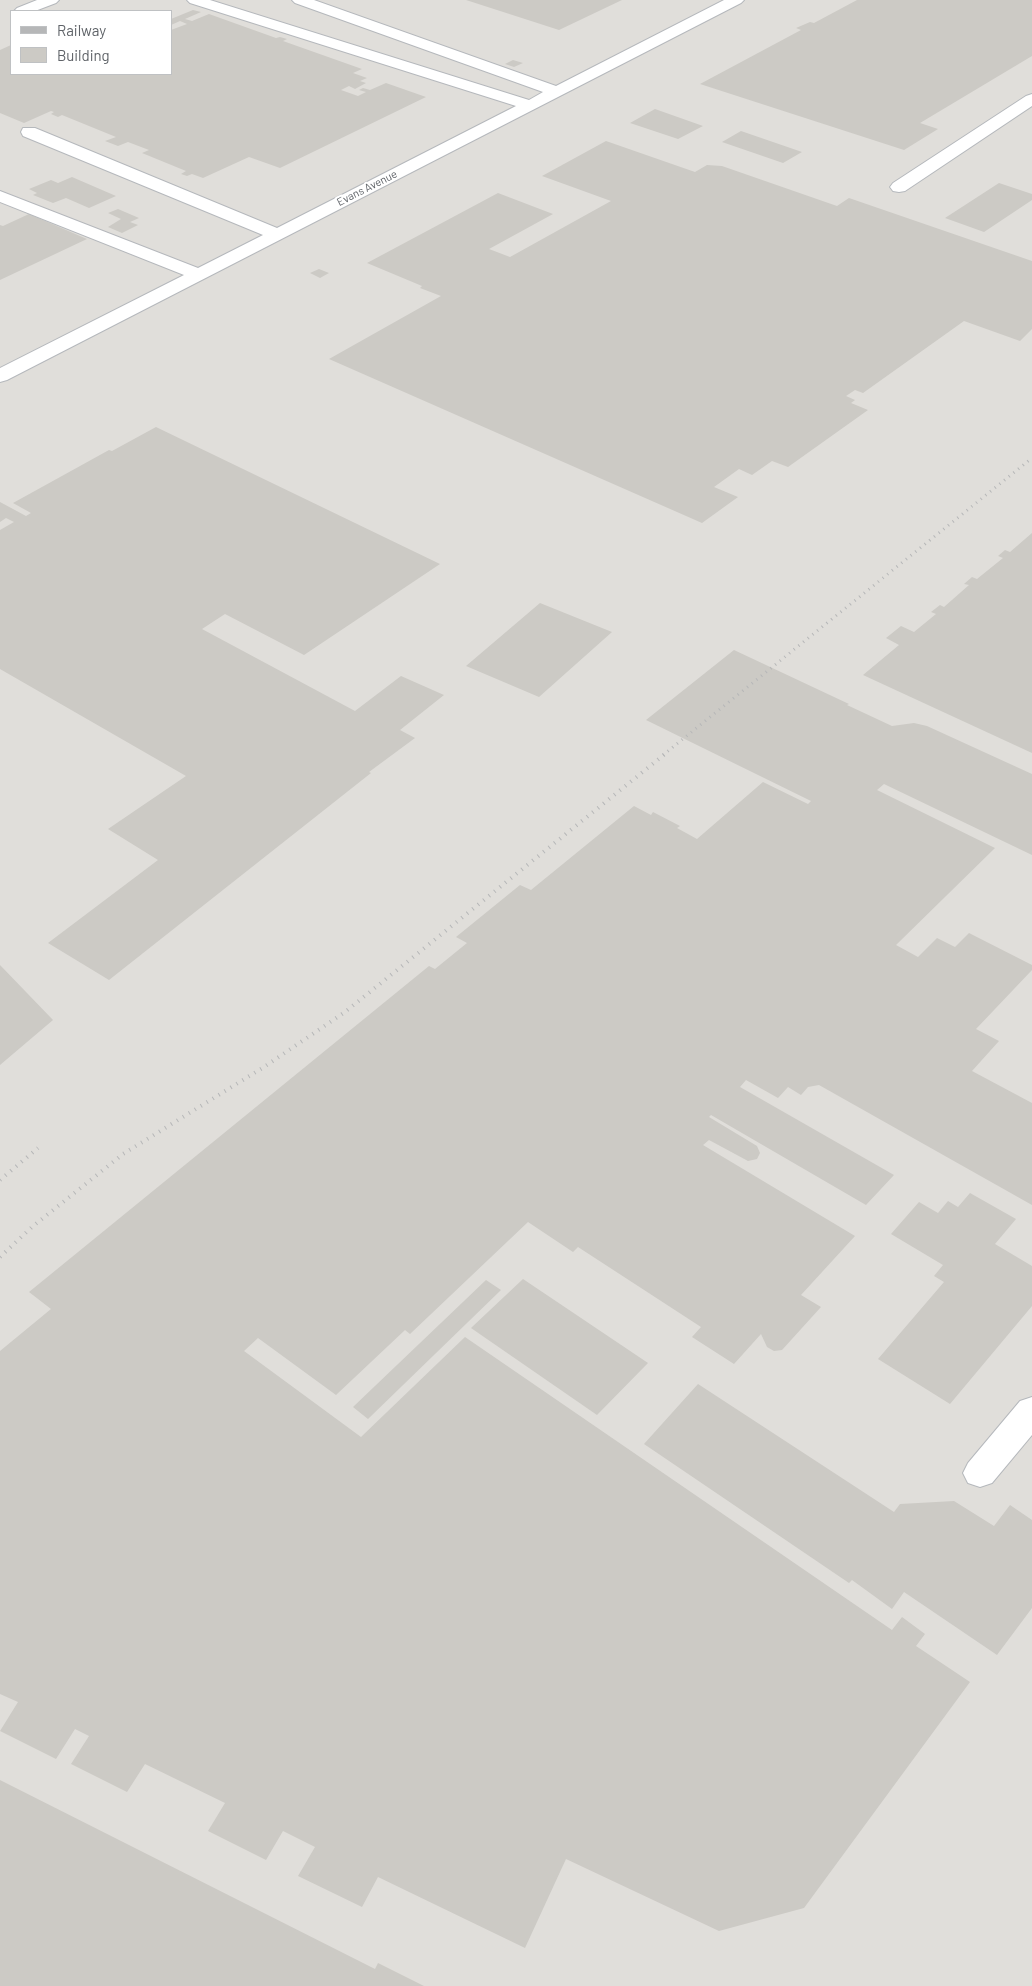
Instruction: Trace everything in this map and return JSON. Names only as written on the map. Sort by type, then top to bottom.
[{"type":"lane","points":[[25,10],[52,0]]},
{"type":"lane","points":[[195,0],[529,105]]},
{"type":"lane","points":[[300,0],[555,91]]},
{"type":"lane","name":"Evans Avenue","points":[[0,376],[736,0]]},
{"type":"lane","points":[[899,187],[1032,99]]},
{"type":"lane","points":[[29,132],[277,234]]},
{"type":"lane","points":[[0,196],[198,274]]},
{"type":"lane","points":[[980,1473],[1032,1411]]},
{"type":"shaded area","points":[[0,0],[1032,0],[1032,1986],[0,1986]]},
{"type":"building","points":[[466,0],[622,0],[559,30]]},
{"type":"building","points":[[857,0],[1032,0],[1032,56],[920,123],[938,129],[904,150],[700,84],[801,30],[796,28],[810,22],[814,23]]},
{"type":"building","points":[[193,10],[201,12],[185,19],[192,21],[209,14],[276,38],[287,39],[283,41],[362,69],[353,73],[367,78],[360,81],[366,83],[355,89],[349,86],[341,90],[358,96],[366,92],[359,90],[363,88],[370,90],[386,83],[426,97],[280,168],[249,157],[203,178],[192,174],[187,176],[181,174],[186,171],[142,153],[149,150],[128,142],[118,146],[105,141],[116,137],[62,115],[58,117],[51,114],[54,112],[51,111],[24,123],[0,113],[0,50],[10,45],[10,75],[172,75],[172,30],[187,24],[180,21],[172,25],[172,19]]},
{"type":"building","points":[[513,60],[523,63],[514,67],[505,64]]},
{"type":"building","points":[[655,109],[703,126],[678,139],[630,123]]},
{"type":"building","points":[[741,131],[802,152],[783,163],[722,142]]},
{"type":"building","points":[[606,141],[695,172],[707,165],[722,166],[837,206],[849,198],[1032,261],[1032,329],[1020,341],[964,321],[863,393],[855,390],[846,396],[855,400],[851,403],[868,410],[788,467],[772,461],[752,475],[739,469],[714,487],[738,497],[702,523],[329,359],[441,296],[367,263],[498,193],[553,214],[489,249],[510,257],[611,201],[542,176]]},
{"type":"building","points":[[72,177],[116,196],[89,208],[66,198],[53,203],[33,195],[37,193],[29,189],[51,180],[58,183]]},
{"type":"building","points":[[999,183],[1032,194],[1032,200],[984,232],[945,218]]},
{"type":"building","points":[[118,209],[139,218],[130,222],[138,225],[122,233],[108,227],[121,219],[108,213]]},
{"type":"building","points":[[29,214],[87,239],[0,280],[0,225],[3,226]]},
{"type":"building","points":[[319,269],[329,273],[320,278],[310,273]]},
{"type":"building","points":[[156,427],[440,564],[304,655],[225,614],[202,629],[355,711],[401,676],[444,695],[400,730],[415,738],[369,772],[371,773],[109,980],[48,943],[158,860],[108,829],[186,776],[0,669],[0,530],[14,522],[6,518],[0,522],[0,502],[26,516],[31,513],[13,503],[109,450],[112,451]]},
{"type":"building","points":[[1032,533],[1032,753],[863,675],[899,645],[886,638],[901,626],[914,632],[936,614],[931,612],[940,605],[944,607],[969,585],[964,584],[972,577],[977,579],[1003,558],[998,556],[1005,550],[1010,552]]},
{"type":"building","points":[[540,603],[612,632],[539,697],[466,666]]},
{"type":"building","points":[[734,650],[892,726],[914,723],[927,726],[1032,774],[1032,855],[884,784],[877,790],[995,848],[896,945],[918,957],[937,938],[955,947],[969,933],[1032,965],[1032,970],[976,1029],[999,1041],[972,1071],[1032,1103],[1032,1205],[819,1085],[808,1087],[801,1095],[788,1087],[778,1098],[746,1080],[740,1087],[894,1175],[866,1205],[711,1115],[709,1117],[757,1146],[760,1153],[757,1159],[748,1161],[709,1140],[703,1145],[855,1236],[801,1295],[821,1307],[782,1350],[774,1351],[767,1347],[761,1334],[734,1364],[692,1337],[701,1327],[578,1247],[573,1252],[528,1222],[410,1334],[405,1330],[336,1395],[258,1338],[244,1351],[361,1437],[465,1337],[892,1630],[902,1617],[925,1634],[916,1646],[970,1682],[804,1908],[719,1931],[566,1859],[525,1948],[378,1877],[362,1907],[298,1876],[315,1847],[283,1831],[266,1860],[208,1831],[225,1803],[145,1764],[127,1792],[71,1764],[89,1736],[75,1729],[56,1759],[0,1731],[18,1702],[0,1694],[0,1351],[51,1309],[29,1292],[429,966],[435,969],[467,943],[456,937],[520,885],[531,890],[634,806],[651,815],[653,812],[680,826],[677,828],[697,839],[763,782],[808,804],[811,801],[646,720]]},
{"type":"building","points":[[0,965],[53,1020],[0,1065]]},
{"type":"building","points":[[970,1193],[1016,1219],[995,1244],[1032,1266],[1032,1306],[950,1404],[878,1359],[944,1282],[934,1276],[943,1265],[891,1234],[919,1202],[938,1213],[948,1201],[958,1207]]},
{"type":"building","points":[[523,1279],[648,1363],[597,1415],[471,1328]]},
{"type":"building","points":[[486,1280],[501,1290],[368,1419],[353,1407]]},
{"type":"building","points":[[698,1384],[894,1512],[900,1504],[954,1501],[994,1526],[1010,1505],[1032,1520],[1032,1608],[997,1655],[904,1592],[892,1609],[852,1580],[849,1583],[644,1444]]},
{"type":"building","points":[[0,1780],[375,1969],[378,1963],[424,1986],[0,1986]]},
{"type":"railway","points":[[663,755],[1032,458]]},
{"type":"railway","points":[[0,1257],[32,1227],[123,1154],[264,1067],[345,1012],[665,754]]},
{"type":"railway","points":[[0,1180],[38,1148]]}]
